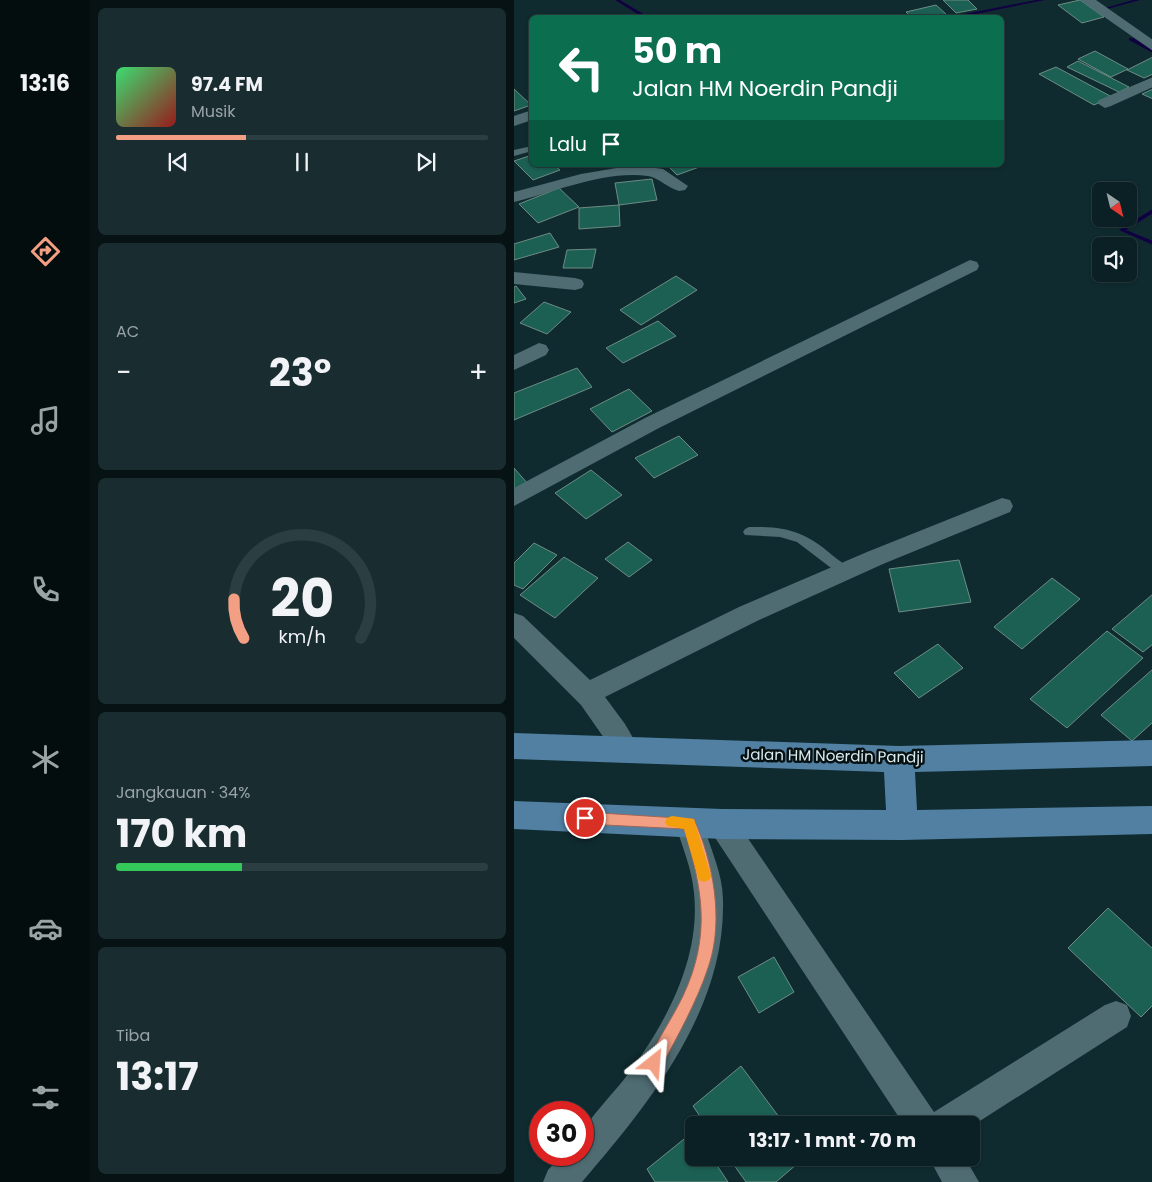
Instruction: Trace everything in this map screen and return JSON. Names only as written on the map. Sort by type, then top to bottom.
[{"type":"main road","name":"Jalan HM Noerdin Pandji","points":[[514,746],[899,759],[1152,753]]},
{"type":"main road","points":[[899,759],[902,825]]},
{"type":"main road","points":[[514,814],[722,824],[902,825],[1152,820]]},
{"type":"street","points":[[1087,0],[1152,47]]},
{"type":"street","points":[[1105,103],[1152,81]]},
{"type":"street","points":[[514,121],[529,116]]},
{"type":"street","points":[[514,197],[590,178],[639,170],[657,173],[679,186]]},
{"type":"street","points":[[514,498],[652,424],[970,266]]},
{"type":"street","points":[[514,278],[575,284]]},
{"type":"street","points":[[514,363],[539,350]]},
{"type":"street","points":[[588,694],[748,614],[843,571],[1002,506]]},
{"type":"street","points":[[514,622],[604,712],[627,750]]},
{"type":"street","points":[[560,1182],[597,1140],[654,1063],[688,1000],[703,963],[708,936],[709,899],[689,823]]},
{"type":"street","points":[[722,824],[917,1116]]},
{"type":"street","points":[[958,1116],[1116,1016]]},
{"type":"street","points":[[951,1166],[962,1182]]},
{"type":"lane","points":[[514,153],[529,149]]},
{"type":"lane","points":[[749,532],[772,530],[798,535],[843,571]]},
{"type":"building","points":[[943,0],[968,0],[977,9],[956,13]]},
{"type":"building","points":[[1080,0],[1104,17],[1082,23],[1058,5]]},
{"type":"building","points":[[936,5],[947,15],[909,15],[906,12]]},
{"type":"building","points":[[1095,51],[1128,69],[1111,77],[1078,59]]},
{"type":"building","points":[[1153,57],[1153,74],[1144,78],[1127,70]]},
{"type":"building","points":[[1078,61],[1129,87],[1119,92],[1067,67]]},
{"type":"building","points":[[1056,67],[1112,97],[1094,105],[1039,74]]},
{"type":"building","points":[[514,89],[529,103],[529,106],[514,111]]},
{"type":"building","points":[[1153,89],[1153,99],[1142,94]]},
{"type":"building","points":[[529,156],[529,167],[556,167],[560,170],[533,180],[514,161]]},
{"type":"building","points":[[669,167],[699,167],[677,175]]},
{"type":"building","points":[[652,179],[657,200],[619,205],[615,183]]},
{"type":"building","points":[[559,188],[579,207],[538,223],[519,204]]},
{"type":"building","points":[[619,205],[620,226],[579,229],[579,208]]},
{"type":"building","points":[[550,233],[559,247],[514,260],[514,244]]},
{"type":"building","points":[[596,249],[592,268],[563,268],[567,250]]},
{"type":"building","points":[[676,276],[697,290],[641,325],[620,310]]},
{"type":"building","points":[[516,286],[526,299],[514,303],[514,287]]},
{"type":"building","points":[[544,302],[571,312],[547,334],[520,323]]},
{"type":"building","points":[[658,321],[676,336],[623,363],[606,348]]},
{"type":"building","points":[[577,368],[592,387],[514,420],[514,393]]},
{"type":"building","points":[[629,389],[652,411],[612,432],[590,409]]},
{"type":"building","points":[[679,436],[698,455],[654,478],[635,458]]},
{"type":"building","points":[[514,468],[528,484],[514,492]]},
{"type":"building","points":[[591,470],[622,495],[586,519],[555,493]]},
{"type":"building","points":[[628,542],[652,560],[629,577],[605,559]]},
{"type":"building","points":[[534,543],[557,555],[523,589],[514,585],[514,563]]},
{"type":"building","points":[[564,557],[598,578],[555,618],[520,595]]},
{"type":"building","points":[[959,560],[971,602],[899,612],[889,569]]},
{"type":"building","points":[[1052,578],[1080,599],[1022,649],[994,627]]},
{"type":"building","points":[[1153,594],[1153,644],[1143,652],[1112,629]]},
{"type":"building","points":[[1107,631],[1143,658],[1067,728],[1030,699]]},
{"type":"building","points":[[938,644],[963,668],[919,698],[894,673]]},
{"type":"building","points":[[1153,669],[1153,722],[1132,741],[1101,715]]},
{"type":"building","points":[[1108,908],[1153,949],[1153,1005],[1141,1017],[1068,948]]},
{"type":"building","points":[[774,957],[794,992],[759,1013],[738,977]]},
{"type":"building","points":[[741,1066],[778,1116],[700,1116],[693,1106]]},
{"type":"building","points":[[685,1138],[685,1166],[717,1166],[728,1182],[655,1182],[647,1169]]},
{"type":"building","points":[[735,1166],[795,1166],[776,1182],[746,1182]]},
{"type":"waterway","points":[[617,0],[643,15]]},
{"type":"waterway","points":[[962,15],[1043,0]]},
{"type":"waterway","points":[[1107,8],[1138,0]]},
{"type":"waterway","points":[[1131,39],[1153,52]]},
{"type":"waterway","points":[[1153,210],[1122,230],[1153,243]]},
{"type":"slow traffic","points":[[672,822],[689,823],[704,876]]},
{"type":"route","points":[[585,818],[689,823],[702,867],[709,899],[708,936],[703,963],[688,1000],[654,1063]]}]
